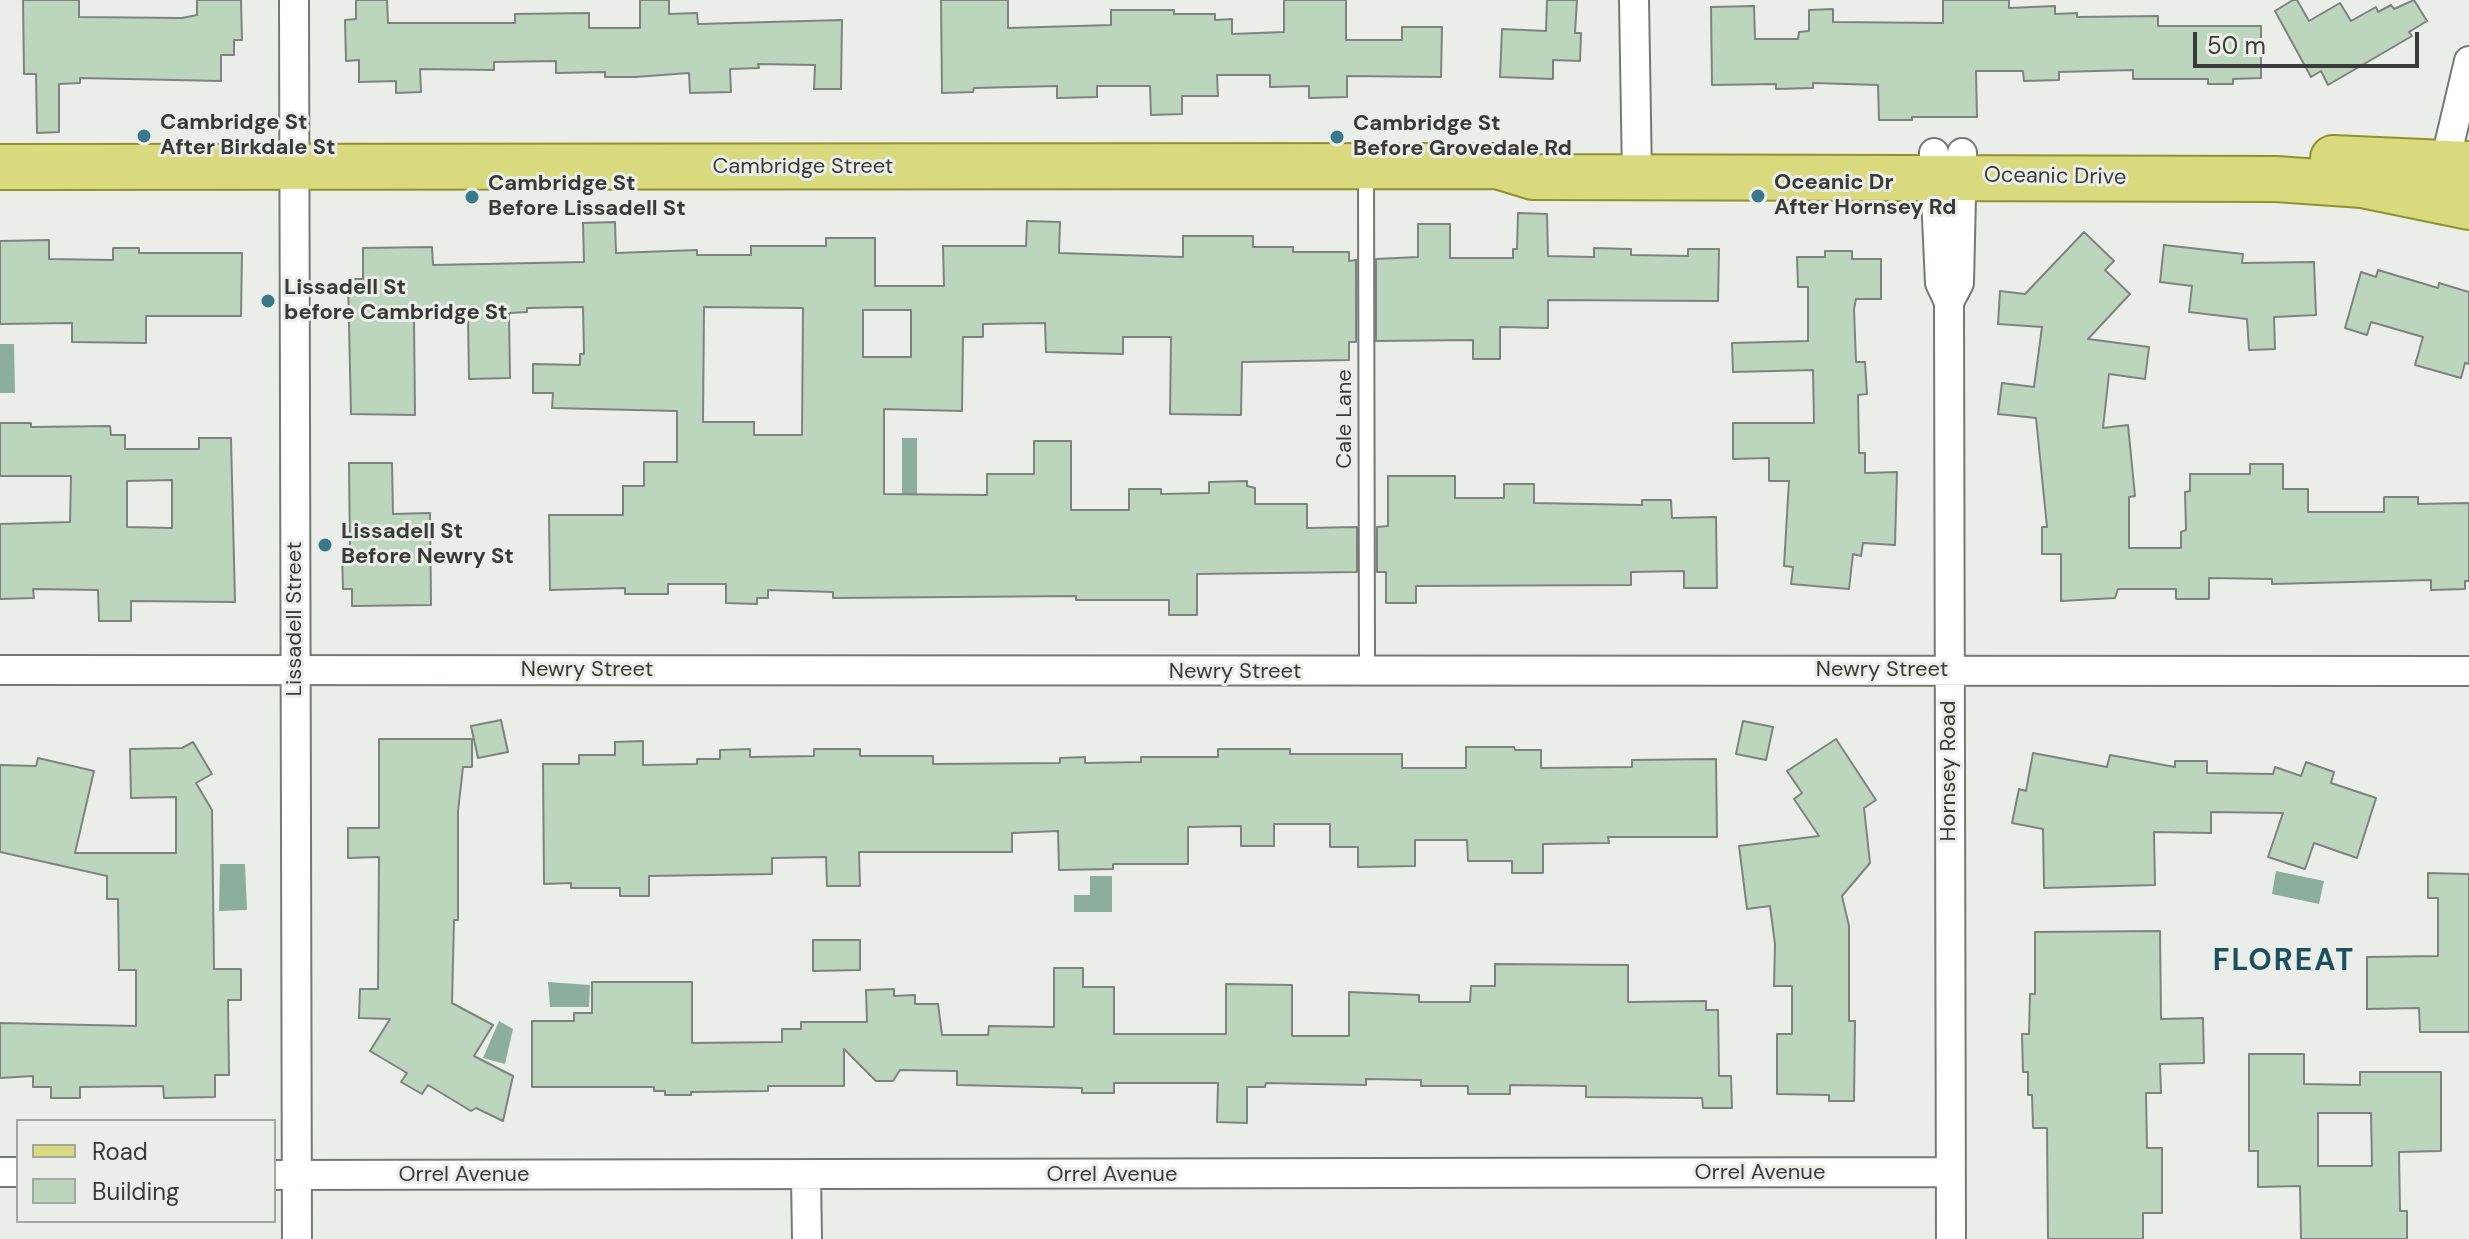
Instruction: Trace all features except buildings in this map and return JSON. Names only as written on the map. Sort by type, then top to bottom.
[{"type":"main road","name":"Oceanic Drive","points":[[1366,166],[1497,166],[1533,177],[1637,165],[1948,164],[2362,185],[2455,183]]},
{"type":"main road","name":"Cambridge Street","points":[[0,167],[1366,166]]},
{"type":"street","name":"Lissadell Street","points":[[294,0],[295,669],[285,1175],[297,1239]]},
{"type":"street","points":[[1634,0],[1637,165]]},
{"type":"street","points":[[2455,183],[2469,61]]},
{"type":"street","name":"Hornsey Road","points":[[1948,164],[1959,283],[1949,302],[1951,1239]]},
{"type":"street","name":"Newry Street","points":[[0,670],[2469,671]]},
{"type":"street","name":"Orrel Avenue","points":[[285,1175],[1950,1172]]},
{"type":"street","points":[[806,1176],[807,1239]]},
{"type":"lane","name":"Cale Lane","points":[[1366,166],[1367,672]]},
{"type":"shaded area","points":[[0,344],[14,344],[15,393],[0,393]]},
{"type":"shaded area","points":[[902,438],[917,438],[917,507],[902,507]]},
{"type":"shaded area","points":[[220,864],[245,864],[247,910],[219,911]]},
{"type":"shaded area","points":[[2276,871],[2324,881],[2319,904],[2272,894]]},
{"type":"shaded area","points":[[1090,876],[1112,876],[1112,912],[1074,912],[1074,895],[1090,895]]},
{"type":"shaded area","points":[[548,982],[590,985],[589,1007],[550,1007]]},
{"type":"shaded area","points":[[499,1021],[513,1029],[505,1064],[483,1058]]},
{"type":"place","name":"Cambridge St After Birkdale St","points":[[144,136]]},
{"type":"place","name":"Cambridge St Before Grovedale Rd","points":[[1337,137]]},
{"type":"place","name":"Oceanic Dr After Hornsey Rd","points":[[1758,196]]},
{"type":"place","name":"Cambridge St Before Lissadell St","points":[[472,197]]},
{"type":"place","name":"Lissadell St before Cambridge St","points":[[268,301]]},
{"type":"place","name":"Lissadell St Before Newry St","points":[[325,545]]},
{"type":"district","name":"FLOREAT","points":[[2284,962]]}]
